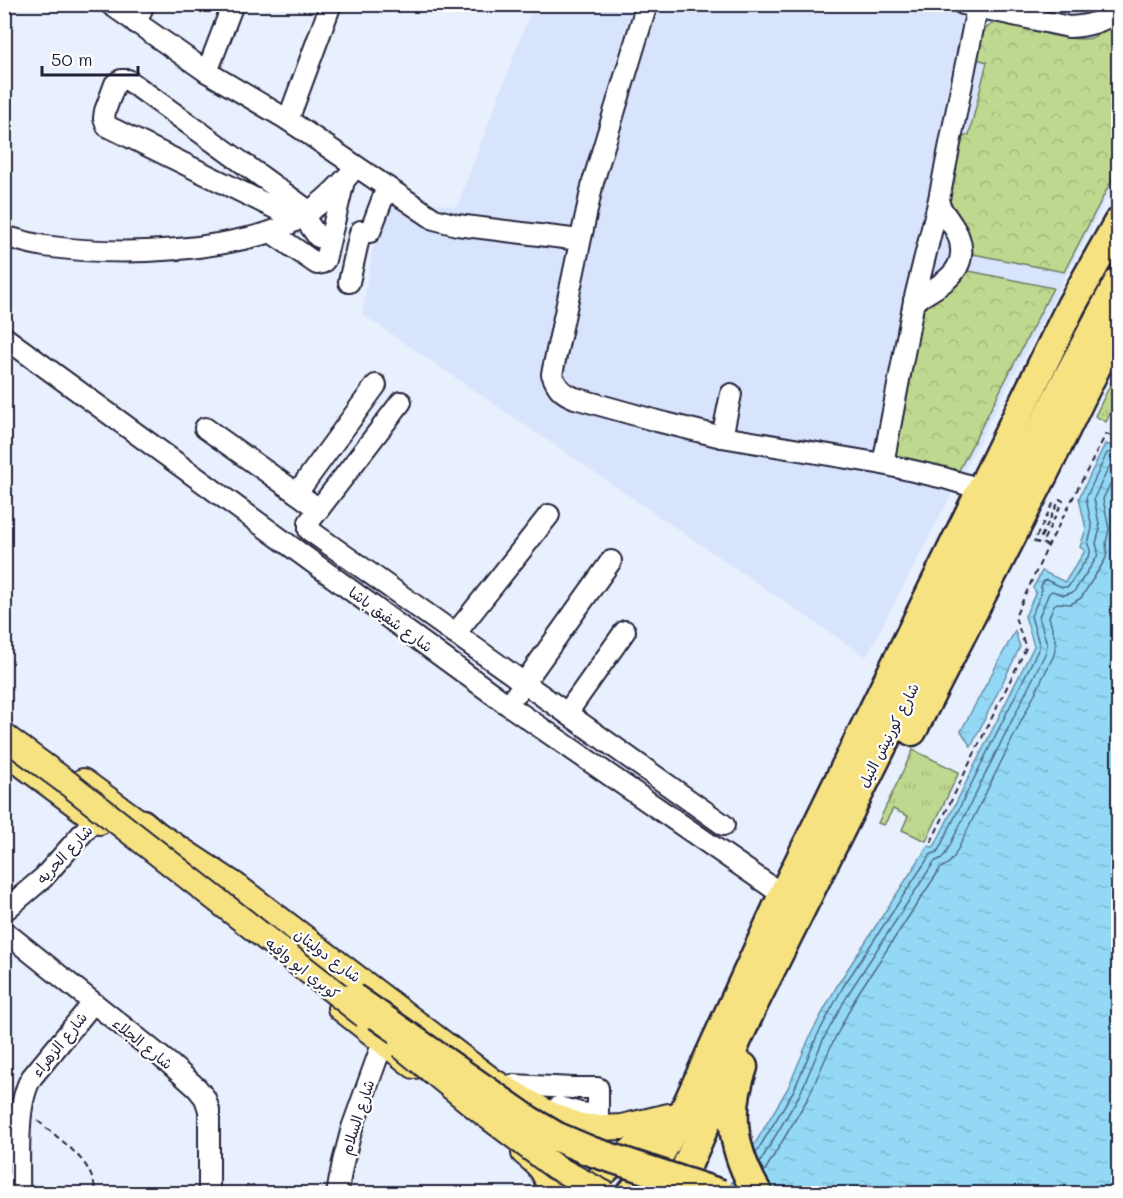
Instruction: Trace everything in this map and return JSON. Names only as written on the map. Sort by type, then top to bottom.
[{"type":"highway","name":"شارع كورنيش النيل","points":[[631,1194],[652,1168],[664,1148],[678,1111],[1071,306],[1119,223]]},
{"type":"highway","name":"شارع كورنيش النيل","points":[[672,1194],[704,1128],[736,1042],[753,1005],[1067,379],[1108,316],[1119,283]]},
{"type":"highway","points":[[1071,306],[1073,313],[1084,321],[1091,322],[1108,316]]},
{"type":"highway","points":[[758,1194],[738,1152],[733,1113],[735,1091],[741,1070],[771,1004],[1045,471],[1098,363],[1108,316]]},
{"type":"highway","points":[[1043,364],[1056,363],[1066,372],[1067,379]]},
{"type":"highway","points":[[142,825],[287,948],[353,998],[528,1120],[557,1137],[600,1155],[721,1194]]},
{"type":"highway","points":[[614,1194],[640,1161],[664,1148]]},
{"type":"main road","name":"شارع دوليتان","points":[[4,724],[142,825],[235,885],[493,1081],[555,1117],[580,1126],[622,1127],[678,1111]]},
{"type":"main road","name":"كوبري ابو وافيه","points":[[4,736],[69,784],[525,1145],[555,1167],[606,1194]]},
{"type":"main road","points":[[4,751],[160,867],[465,1104],[541,1167],[548,1180],[549,1194]]},
{"type":"main road","name":"شارع كورنيش النيل","points":[[580,1194],[678,1111]]},
{"type":"street","points":[[110,4],[140,14],[207,72],[288,120],[350,174],[387,187],[434,219],[457,225],[580,240]]},
{"type":"street","points":[[207,72],[233,4]]},
{"type":"street","points":[[288,120],[331,4]]},
{"type":"street","points":[[646,4],[593,182],[552,374],[556,385],[564,394],[575,398],[666,424],[722,437],[883,464],[981,489]]},
{"type":"street","points":[[883,464],[914,301],[938,204],[970,6],[1069,27],[1086,26],[1102,21],[1119,11]]},
{"type":"street","points":[[303,215],[107,126],[104,118],[105,111],[115,84],[121,80],[128,80],[303,215],[318,237]]},
{"type":"street","points":[[4,237],[43,246],[94,250],[145,251],[224,244],[271,232],[303,215],[319,205],[350,174]]},
{"type":"street","points":[[271,232],[301,254],[322,264],[350,174]]},
{"type":"street","points":[[349,282],[360,233],[361,231],[369,233],[387,187]]},
{"type":"street","points":[[914,301],[946,281],[955,273],[960,261],[961,247],[957,234],[938,204]]},
{"type":"street","points":[[301,254],[334,222]]},
{"type":"street","name":"شارع شفيق باشا","points":[[4,337],[508,705],[783,895]]},
{"type":"street","points":[[297,493],[376,386]]},
{"type":"street","points":[[722,437],[731,394]]},
{"type":"street","points":[[401,402],[309,522],[309,530],[724,825]]},
{"type":"street","points":[[205,428],[319,509]]},
{"type":"street","points":[[455,634],[549,515]]},
{"type":"street","points":[[508,705],[611,561]]},
{"type":"street","points":[[567,713],[625,631]]},
{"type":"street","name":"شارع الحريه","points":[[4,911],[43,878],[95,819]]},
{"type":"street","name":"شارع الجلاء","points":[[4,931],[170,1064],[205,1098],[209,1110],[209,1194]]},
{"type":"street","name":"شارع الزهراء","points":[[19,1194],[21,1108],[26,1086],[93,1003]]},
{"type":"street","name":"شارع السلام","points":[[337,1194],[351,1128],[383,1042]]},
{"type":"street","points":[[504,1087],[513,1085],[598,1088],[598,1114],[580,1113],[558,1107],[555,1117]]},
{"type":"path","points":[[931,842],[1026,648],[1015,617],[1048,546],[1106,434],[1111,435],[1119,419]]},
{"type":"path","points":[[1048,546],[1042,543],[1064,501],[1060,499],[1038,543],[1034,541],[1055,500]]},
{"type":"path","points":[[21,1108],[65,1144],[84,1163],[97,1194]]},
{"type":"shaded area","points":[[533,5],[1118,5],[1118,176],[866,657],[362,314],[382,195],[457,207]]},
{"type":"green space","points":[[1118,21],[1118,168],[1064,272],[973,254],[946,206],[959,138],[969,135],[987,62],[977,59],[984,31],[999,22],[1046,34],[1083,39],[1098,35]]},
{"type":"green space","points":[[964,270],[1053,288],[956,476],[896,458],[893,453],[893,443],[926,300]]},
{"type":"green space","points":[[1118,369],[1118,397],[1106,422],[1095,416]]},
{"type":"green space","points":[[913,750],[959,772],[926,841],[902,830],[908,816],[893,809],[884,825],[878,823]]},
{"type":"water","points":[[1118,435],[1118,1193],[725,1194],[788,1088],[811,1034],[838,984],[928,846],[934,847],[1034,646],[1025,616],[1036,592],[1033,588],[1042,571],[1065,582],[1085,551],[1080,547],[1086,529],[1079,498],[1105,444],[1113,446]]},
{"type":"water","points":[[1015,631],[1020,647],[971,747],[961,731]]}]
